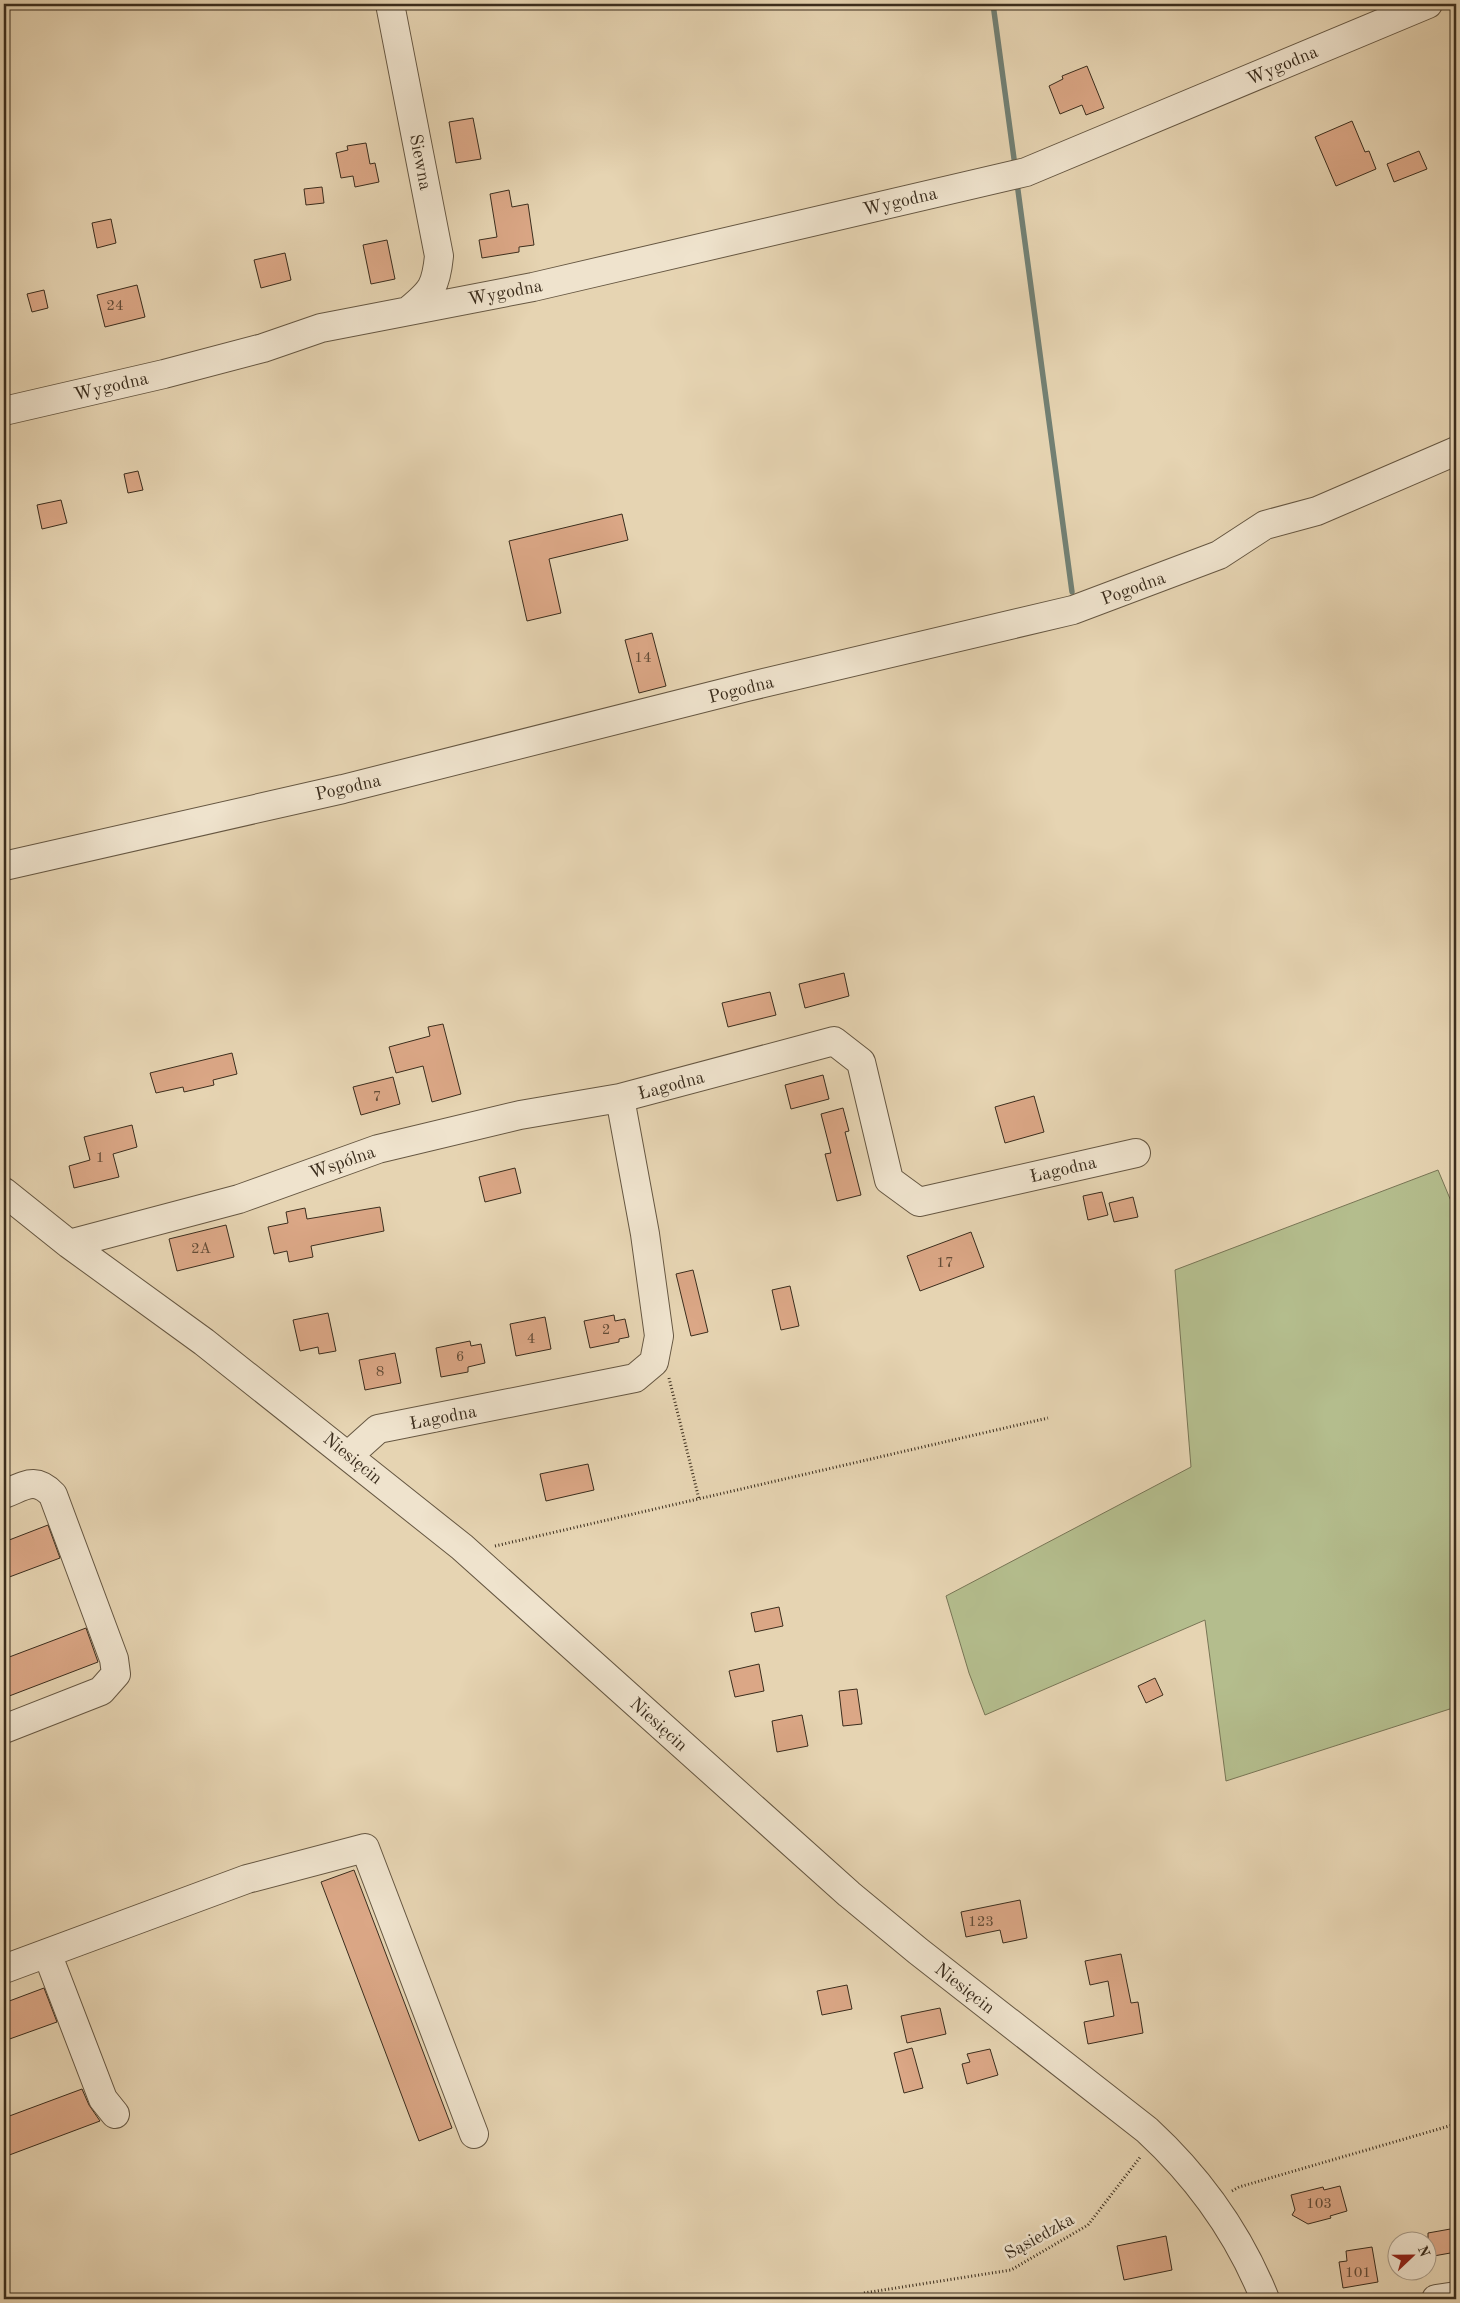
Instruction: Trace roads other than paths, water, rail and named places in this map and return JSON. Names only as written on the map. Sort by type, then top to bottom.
[{"type":"street","name":"Siewna","points":[[390,4],[439,256],[437,276],[429,294],[409,310]]},
{"type":"street","name":"Wygodna","points":[[4,410],[164,374],[263,348],[321,328],[533,287],[1016,174],[1428,4]]},
{"type":"street","name":"Pogodna","points":[[4,866],[343,789],[746,687],[1073,610],[1219,555],[1265,525],[1317,511],[1456,451]]},
{"type":"street","name":"Łagodna","points":[[349,1455],[378,1430],[635,1378],[654,1362],[659,1336],[645,1234],[620,1098],[834,1041],[861,1062],[889,1180],[919,1202],[1136,1153]]},
{"type":"street","name":"Wspólna","points":[[69,1244],[239,1199],[378,1149],[520,1115],[620,1098]]},
{"type":"street","name":"Niesięcin","points":[[4,1192],[69,1244],[185,1327],[349,1455],[475,1558],[849,1894],[918,1951],[1079,2075],[1155,2137],[1174,2156],[1223,2216],[1243,2250],[1265,2299]]},
{"type":"street","points":[[4,1494],[33,1483],[43,1485],[53,1494],[114,1659],[116,1674],[101,1691],[4,1729]]},
{"type":"street","points":[[4,1969],[248,1879],[365,1848],[474,2134]]},
{"type":"street","points":[[47,1953],[103,2099],[115,2114]]},
{"type":"street","points":[[1436,2299],[1456,2296]]},
{"type":"waterway","points":[[993,4],[1015,166]]},
{"type":"waterway","points":[[1017,183],[1072,592]]}]
